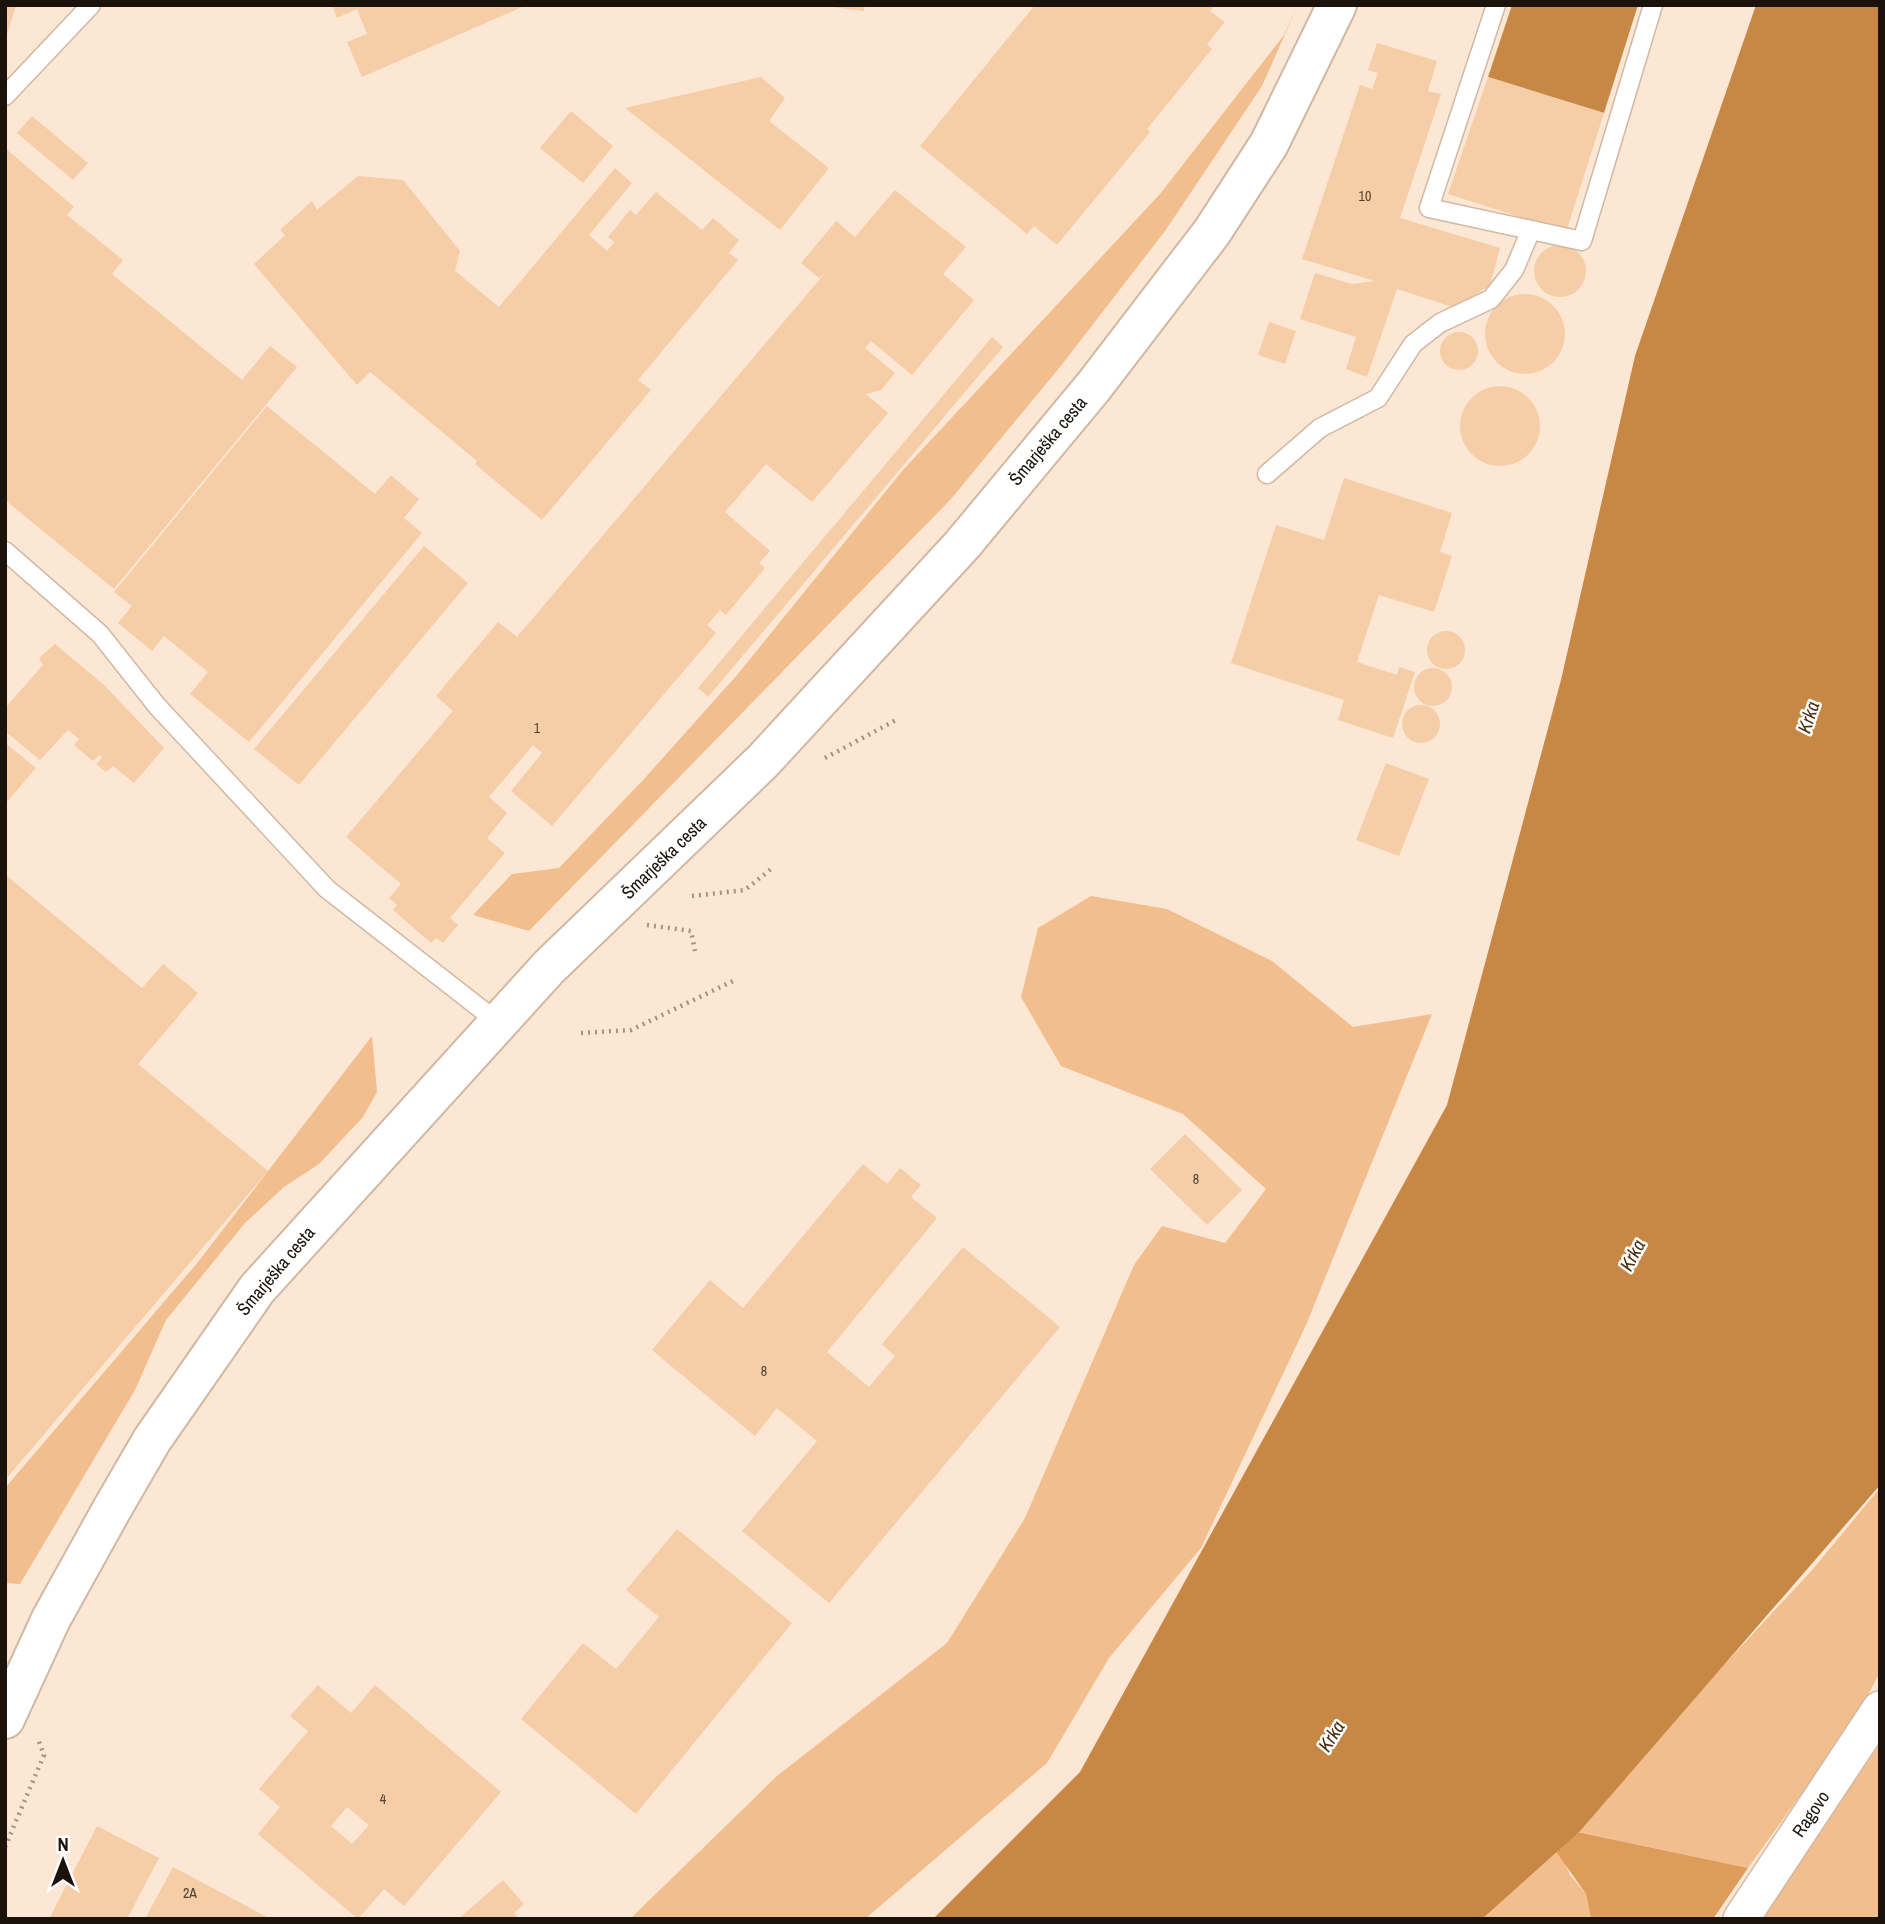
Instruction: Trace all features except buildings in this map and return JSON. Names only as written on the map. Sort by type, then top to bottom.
[{"type":"street","name":"Šmarješka cesta","points":[[5,1719],[63,1597],[152,1440],[257,1289],[549,967],[763,761],[962,545],[1094,386],[1212,232],[1269,144],[1336,5]]},
{"type":"street","name":"Ragovo","points":[[1741,1919],[1880,1709]]},
{"type":"lane","points":[[5,96],[91,5]]},
{"type":"lane","points":[[1496,5],[1429,208],[1582,242],[1653,5]]},
{"type":"lane","points":[[1268,474],[1320,428],[1378,398],[1413,344],[1440,323],[1491,299],[1514,270],[1531,230]]},
{"type":"lane","points":[[5,551],[100,634],[157,706],[327,888],[499,1023]]},
{"type":"path","points":[[825,758],[898,719]]},
{"type":"path","points":[[692,896],[746,890],[771,869]]},
{"type":"path","points":[[643,924],[691,931],[695,951]]},
{"type":"path","points":[[580,1033],[631,1030],[733,981]]},
{"type":"path","points":[[5,1847],[44,1755]]},
{"type":"shaded area","points":[[1298,5],[1262,86],[1165,231],[1060,367],[951,499],[529,931],[473,915],[512,874],[559,868],[644,779],[737,675],[903,470],[1160,194],[1284,35]]},
{"type":"shaded area","points":[[1091,896],[1167,909],[1272,961],[1353,1027],[1432,1014],[1306,1325],[1201,1548],[1109,1658],[1047,1763],[865,1919],[630,1919],[777,1776],[947,1643],[1025,1518],[1134,1265],[1162,1226],[1225,1243],[1266,1189],[1183,1114],[1061,1066],[1021,997],[1038,928]]},
{"type":"shaded area","points":[[372,1036],[377,1092],[363,1117],[319,1164],[284,1187],[245,1223],[166,1320],[135,1390],[20,1584],[5,1583],[5,1488],[198,1262]]},
{"type":"shaded area","points":[[1880,1488],[1880,1672],[1857,1716],[1748,1868],[1550,1826],[1570,1875],[1586,1894],[1591,1919],[1438,1919],[1712,1678],[1813,1569]]},
{"type":"shaded area","points":[[1880,1744],[1880,1919],[1760,1919]]},
{"type":"shaded area","points":[[1549,1826],[1748,1868],[1713,1919],[1591,1919],[1586,1894],[1545,1836]]},
{"type":"water","points":[[1512,5],[1638,5],[1604,113],[1488,77]]},
{"type":"water","name":"Krka","points":[[1756,5],[1880,5],[1880,1485],[1580,1831],[1482,1919],[933,1919],[1080,1772],[1447,1105],[1561,680],[1635,356]]}]
